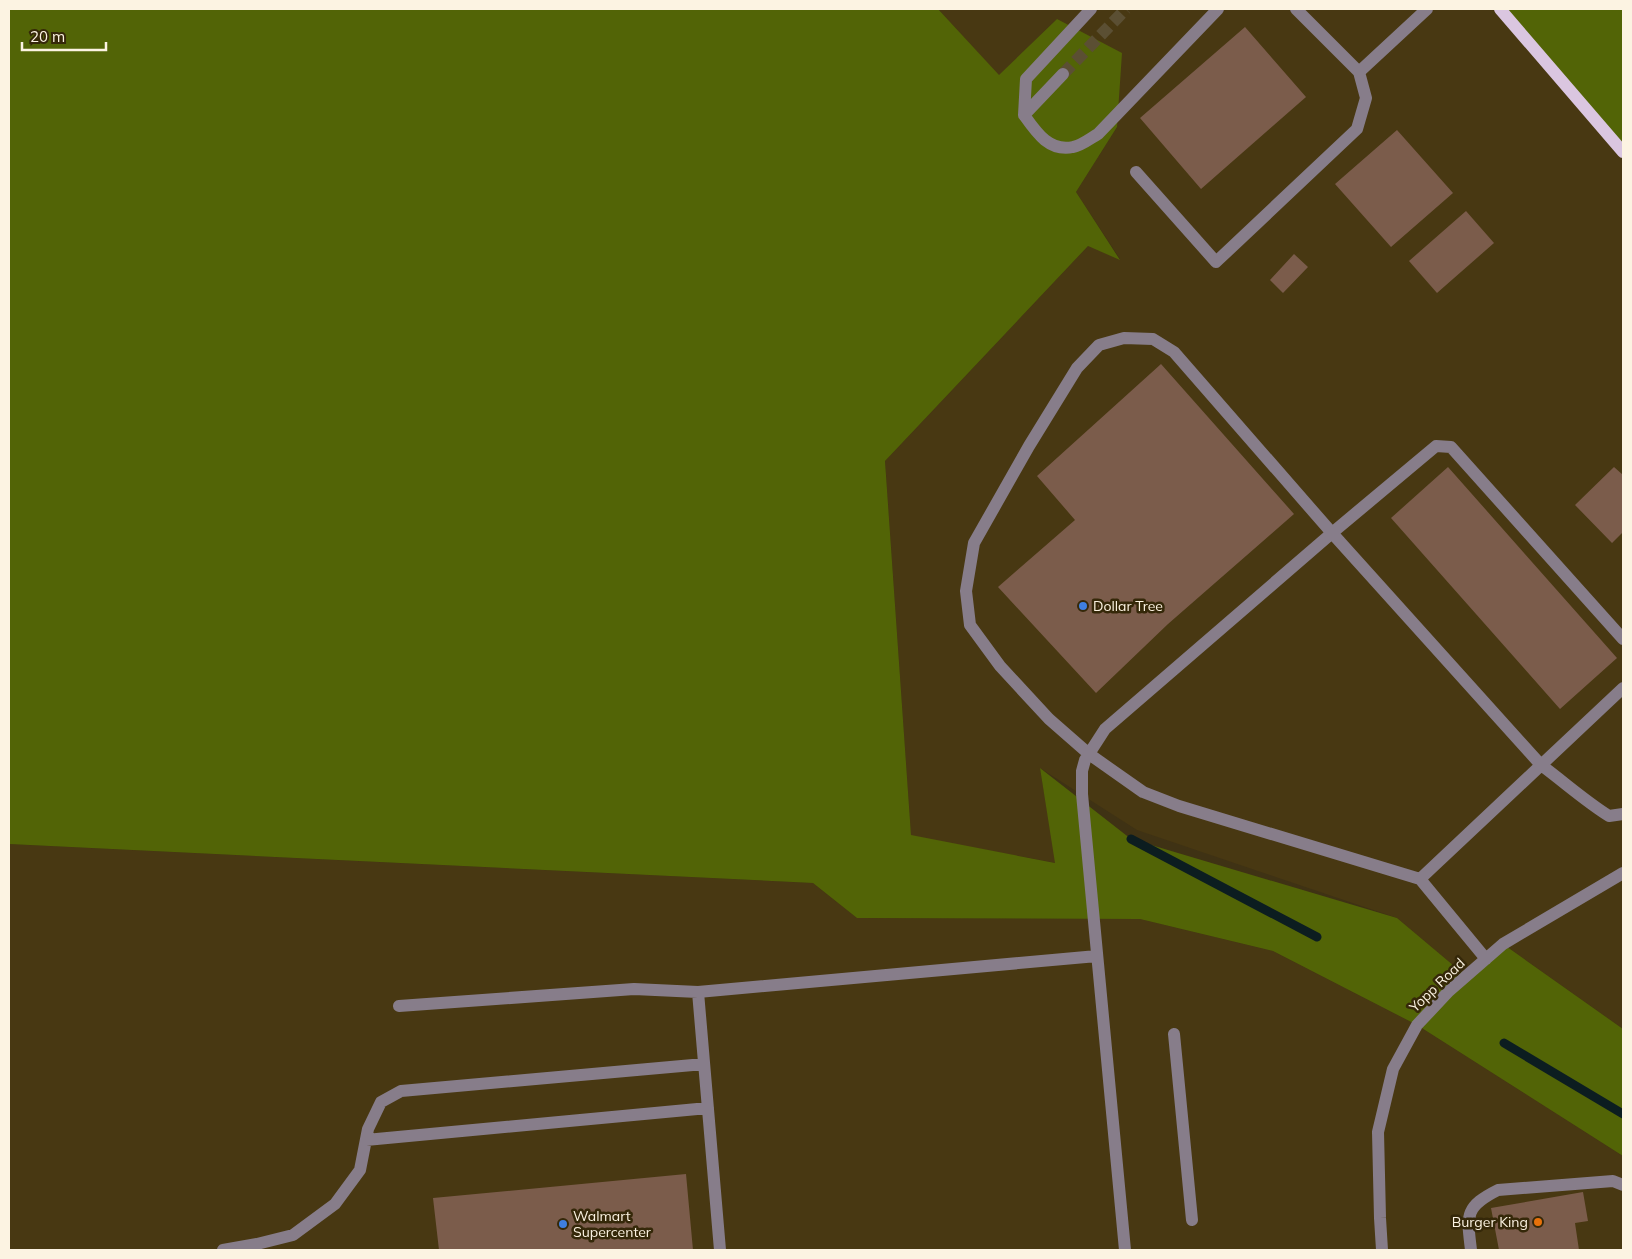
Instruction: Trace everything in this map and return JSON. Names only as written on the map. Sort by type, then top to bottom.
[{"type":"main road","points":[[1500,9],[1623,152]]},
{"type":"street","points":[[1091,9],[1026,79],[1024,115],[1041,138],[1056,147],[1074,147],[1098,134],[1218,9]]},
{"type":"street","points":[[1136,172],[1216,262],[1357,129],[1366,98],[1359,72],[1296,9]]},
{"type":"street","points":[[1359,72],[1427,9]]},
{"type":"street","points":[[1024,115],[1063,74]]},
{"type":"street","points":[[1486,959],[1420,878],[1179,806],[1143,792],[1089,754],[1049,720],[1000,666],[970,625],[966,591],[974,543],[1029,446],[1077,368],[1098,345],[1124,338],[1153,339],[1174,352],[1332,533],[1541,765],[1575,790],[1586,802],[1609,816],[1623,814]]},
{"type":"street","points":[[1125,1250],[1082,794],[1082,771],[1085,760],[1105,729],[1436,446],[1451,447],[1623,640]]},
{"type":"street","points":[[1420,878],[1623,688]]},
{"type":"street","name":"Yopp Road","points":[[1382,1250],[1378,1132],[1393,1070],[1417,1024],[1449,991],[1503,944],[1623,873]]},
{"type":"street","points":[[399,1006],[634,989],[698,992],[1098,956]]},
{"type":"street","points":[[698,992],[720,1250]]},
{"type":"street","points":[[1174,1034],[1192,1220]]},
{"type":"street","points":[[222,1250],[294,1235],[335,1204],[360,1170],[368,1129],[381,1102],[401,1091],[704,1064]]},
{"type":"street","points":[[366,1140],[708,1108]]},
{"type":"street","points":[[1471,1250],[1468,1223],[1470,1210],[1484,1197],[1498,1190],[1613,1180],[1623,1185]]},
{"type":"shaded area","points":[[938,9],[1500,9],[1623,152],[1623,1029],[1503,944],[1466,976],[1397,918],[1137,830],[1040,768],[1056,863],[911,836],[885,461],[1088,246],[1120,259],[1076,192],[1117,127],[1057,19],[999,76]]},
{"type":"shaded area","points":[[9,844],[813,883],[857,918],[1140,919],[1273,951],[1417,1025],[1623,1156],[1623,1250],[9,1250]]},
{"type":"green space","points":[[9,9],[938,9],[999,75],[1057,19],[1122,53],[1117,127],[1076,192],[1120,260],[1088,246],[885,461],[911,835],[1055,863],[1040,768],[1131,839],[1397,918],[1466,976],[1503,944],[1623,1029],[1623,1156],[1417,1025],[1273,951],[1140,919],[857,918],[813,883],[9,844]]},
{"type":"green space","points":[[1500,9],[1623,9],[1623,152]]},
{"type":"building","points":[[1245,27],[1306,97],[1201,189],[1140,118]]},
{"type":"building","points":[[1397,130],[1453,193],[1391,247],[1335,184]]},
{"type":"building","points":[[1466,211],[1494,243],[1437,293],[1409,261]]},
{"type":"building","points":[[1294,254],[1308,267],[1283,293],[1270,280]]},
{"type":"building","points":[[1161,364],[1294,514],[1168,624],[1096,693],[998,587],[1075,520],[1037,476]]},
{"type":"building","points":[[1448,467],[1617,658],[1560,709],[1391,518]]},
{"type":"building","points":[[1614,467],[1623,475],[1623,532],[1612,543],[1575,505]]},
{"type":"building","name":"Walmart Supercenter","points":[[686,1174],[693,1250],[439,1250],[433,1198]]},
{"type":"building","name":"Burger King","points":[[1583,1192],[1588,1221],[1575,1223],[1579,1250],[1499,1250],[1491,1208]]},
{"type":"waterway","points":[[1131,839],[1317,937]]},
{"type":"waterway","points":[[1504,1043],[1623,1114]]},
{"type":"tunnel","points":[[1063,74],[1126,9]]},
{"type":"place","name":"Dollar Tree","points":[[1083,606]]},
{"type":"place","name":"Burger King","points":[[1538,1222]]},
{"type":"place","name":"Walmart Supercenter","points":[[563,1224]]}]
